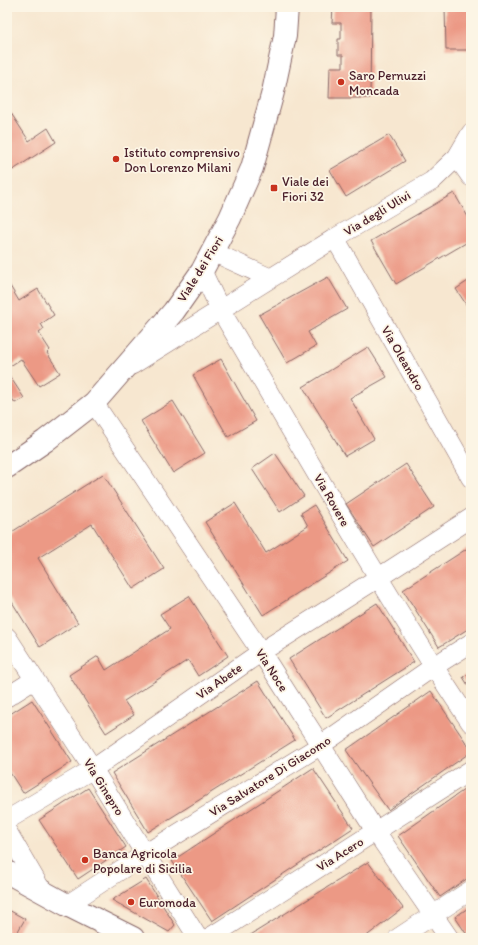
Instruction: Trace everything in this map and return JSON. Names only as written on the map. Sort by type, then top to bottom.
[{"type":"street","name":"Viale dei Fiori","points":[[7,467],[94,403],[174,311],[202,271],[230,218],[252,168],[273,92],[285,36],[288,7]]},
{"type":"street","name":"Via degli Ulivi","points":[[124,370],[335,238],[432,181],[457,157],[471,133]]},
{"type":"street","points":[[457,157],[471,177]]},
{"type":"street","name":"Via Oleandro","points":[[335,238],[471,478]]},
{"type":"street","points":[[213,252],[270,278]]},
{"type":"street","name":"Via Rovere","points":[[202,271],[220,310],[378,578],[433,667],[471,723]]},
{"type":"street","name":"Via Noce","points":[[94,403],[261,652],[376,832],[449,938]]},
{"type":"street","name":"Via Abete","points":[[7,820],[93,769],[261,652],[471,518]]},
{"type":"street","name":"Via Ginepro","points":[[7,637],[93,769],[198,938]]},
{"type":"street","name":"Via Salvatore Di Giacomo","points":[[67,905],[145,854],[321,745],[433,667],[471,643]]},
{"type":"street","points":[[7,697],[34,680]]},
{"type":"street","name":"Via Acero","points":[[209,938],[471,770]]},
{"type":"street","points":[[7,831],[42,891]]},
{"type":"street","points":[[7,872],[67,905],[133,938]]},
{"type":"street","points":[[398,938],[471,890]]},
{"type":"building","points":[[333,7],[371,7],[370,98],[329,98],[330,67],[343,67],[343,55],[338,55],[338,39],[341,39],[341,23],[332,23]]},
{"type":"building","points":[[445,7],[471,7],[471,50],[446,50]]},
{"type":"building","points":[[7,107],[29,141],[48,128],[56,142],[13,170],[7,160]]},
{"type":"building","points":[[389,135],[405,161],[346,197],[330,170]]},
{"type":"building","points":[[454,193],[471,222],[471,240],[396,284],[371,241]]},
{"type":"building","points":[[328,277],[347,309],[308,332],[316,346],[287,363],[259,315]]},
{"type":"building","points":[[471,279],[471,312],[456,289]]},
{"type":"building","points":[[7,281],[19,301],[38,289],[54,315],[41,324],[44,329],[39,333],[50,350],[47,353],[60,373],[39,386],[21,359],[7,368]]},
{"type":"building","points":[[368,347],[387,377],[350,398],[374,439],[345,456],[303,387]]},
{"type":"building","points":[[221,359],[256,421],[228,437],[193,375]]},
{"type":"building","points":[[7,372],[24,398],[15,403],[7,391]]},
{"type":"building","points":[[173,401],[205,453],[173,473],[141,421]]},
{"type":"building","points":[[275,453],[304,496],[280,512],[252,469]]},
{"type":"building","points":[[406,464],[434,507],[374,547],[346,504]]},
{"type":"building","points":[[103,474],[164,569],[133,589],[92,524],[38,558],[78,623],[40,647],[7,594],[7,535]]},
{"type":"building","points":[[235,503],[266,553],[308,526],[301,513],[314,505],[348,561],[263,615],[205,522]]},
{"type":"building","points":[[471,546],[471,627],[439,647],[403,590]]},
{"type":"building","points":[[189,596],[228,656],[198,676],[188,660],[124,701],[134,715],[106,733],[69,675],[98,656],[106,670],[170,629],[160,614]]},
{"type":"building","points":[[377,603],[414,662],[326,718],[289,659]]},
{"type":"building","points":[[471,672],[471,690],[463,677]]},
{"type":"building","points":[[258,681],[295,740],[148,832],[112,773]]},
{"type":"building","points":[[431,691],[471,752],[388,810],[346,750]]},
{"type":"building","points":[[32,700],[72,762],[23,793],[7,768],[7,716]]},
{"type":"building","points":[[313,768],[353,828],[212,921],[172,861]]},
{"type":"building","points":[[471,785],[471,876],[440,897],[398,836]]},
{"type":"building","points":[[88,788],[126,847],[78,879],[39,820]]},
{"type":"building","points":[[368,862],[403,908],[364,938],[253,938],[249,936]]},
{"type":"building","points":[[146,879],[175,925],[169,932],[112,900]]},
{"type":"building","points":[[471,906],[471,938],[469,938],[455,917]]},
{"type":"building","points":[[7,909],[25,919],[14,938],[7,938]]},
{"type":"place","name":"Saro Pernuzzi Moncada","points":[[341,82]]},
{"type":"place","name":"Istituto comprensivo Don Lorenzo Milani","points":[[116,159]]},
{"type":"place","name":"Viale dei Fiori 32","points":[[274,188]]},
{"type":"place","name":"Banca Agricola Popolare di Sicilia","points":[[85,860]]},
{"type":"place","name":"Euromoda","points":[[131,902]]}]
